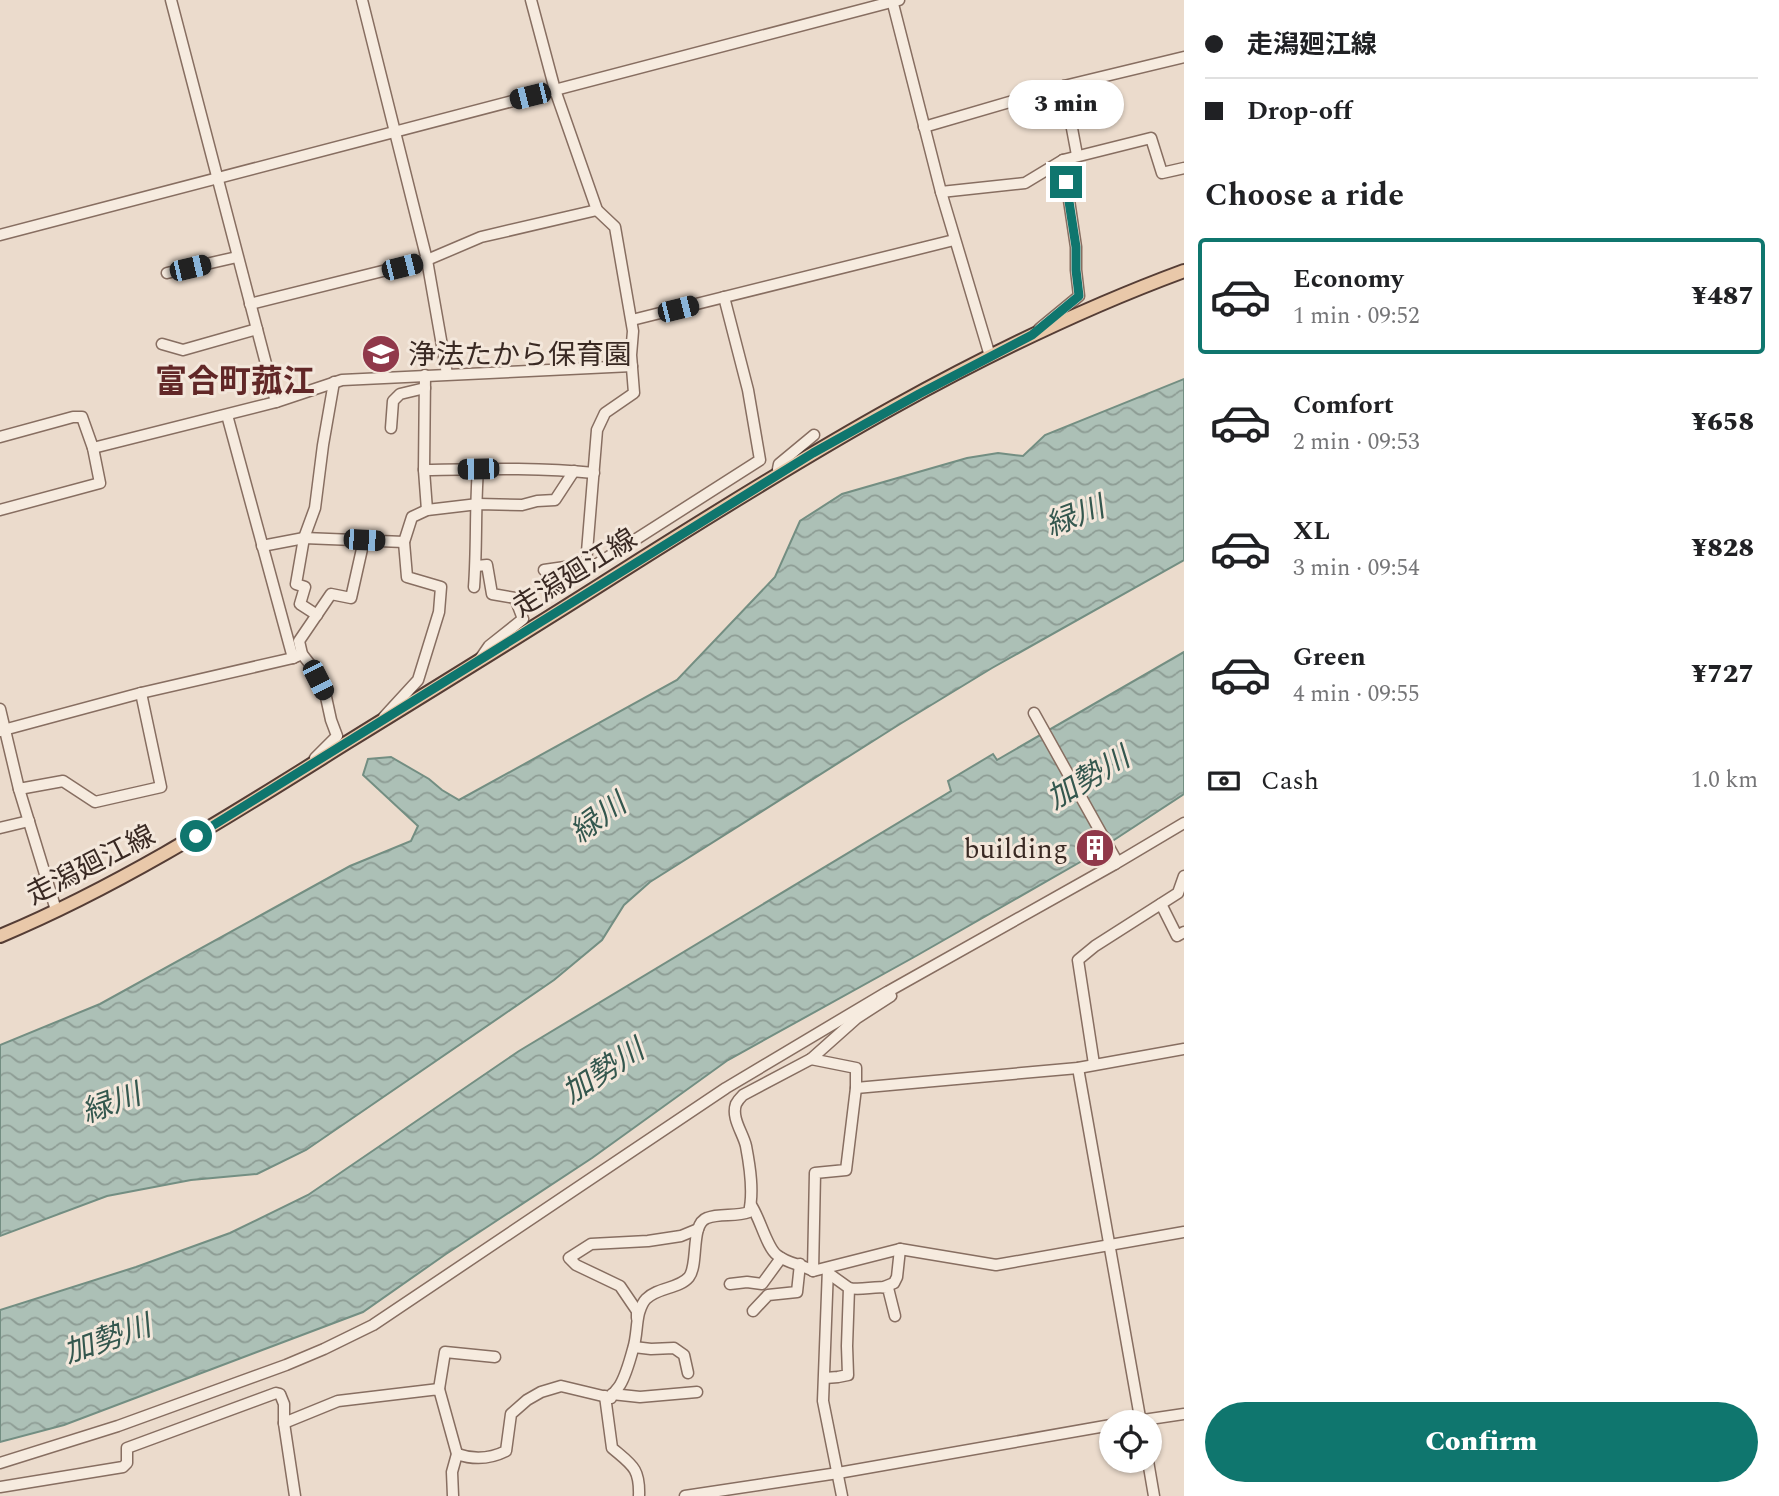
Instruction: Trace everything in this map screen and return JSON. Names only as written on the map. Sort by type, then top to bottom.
[{"type":"main road","name":"走潟廻江線","points":[[0,936],[56,910],[196,836],[841,437],[1032,335],[1090,308],[1184,271]]},
{"type":"street","points":[[171,0],[276,402]]},
{"type":"street","points":[[362,0],[427,260],[447,374]]},
{"type":"street","points":[[531,0],[555,90],[597,210],[615,227],[634,331],[631,355],[634,393],[605,413],[597,430],[586,564]]},
{"type":"street","points":[[0,235],[895,1],[941,192],[990,356]]},
{"type":"street","points":[[925,127],[1063,86],[1184,57]]},
{"type":"street","points":[[1063,86],[1077,155]]},
{"type":"street","points":[[941,192],[1025,183],[1063,160],[1077,155],[1152,138],[1162,173],[1184,168]]},
{"type":"street","points":[[1032,335],[1079,296],[1076,247],[1063,160]]},
{"type":"street","points":[[250,304],[427,260],[481,237],[597,210]]},
{"type":"street","points":[[632,320],[954,240]]},
{"type":"street","points":[[167,273],[237,257]]},
{"type":"street","points":[[544,570],[586,564],[594,566],[760,460],[748,390],[724,297]]},
{"type":"street","points":[[162,344],[183,350],[257,329]]},
{"type":"street","points":[[93,448],[276,402],[342,380],[632,366]]},
{"type":"street","points":[[425,375],[424,470],[427,510]]},
{"type":"street","points":[[317,615],[300,604],[305,587],[296,584],[304,538],[315,508],[334,382]]},
{"type":"street","points":[[391,428],[393,401],[400,394],[425,388]]},
{"type":"street","points":[[227,415],[262,546],[297,656],[309,663],[326,697],[337,736],[305,769]]},
{"type":"street","points":[[0,437],[82,417],[93,448],[100,483],[0,510]]},
{"type":"street","points":[[779,474],[779,464],[814,435]]},
{"type":"street","points":[[474,587],[478,469]]},
{"type":"street","points":[[424,470],[594,473]]},
{"type":"street","points":[[376,725],[418,680],[439,612],[441,587],[407,577],[404,542],[412,517],[427,510],[475,504],[522,505],[555,500],[573,471]]},
{"type":"street","points":[[262,546],[304,538],[404,542]]},
{"type":"street","points":[[297,656],[299,641],[331,594],[351,598],[364,540]]},
{"type":"street","points":[[475,566],[486,565],[492,594],[515,598],[523,619],[489,646],[480,660]]},
{"type":"street","points":[[3,730],[141,693],[297,656]]},
{"type":"street","points":[[19,789],[63,781],[95,802],[161,787],[141,693]]},
{"type":"street","points":[[0,709],[19,789],[56,910]]},
{"type":"street","points":[[1034,713],[1115,861]]},
{"type":"street","points":[[0,828],[29,821]]},
{"type":"street","points":[[0,1462],[118,1426],[286,1365],[373,1325],[726,1088],[889,991],[1184,823]]},
{"type":"street","points":[[1094,1064],[1078,960],[1095,946],[1178,893],[1184,876]]},
{"type":"street","points":[[1161,904],[1177,936],[1184,932]]},
{"type":"street","points":[[637,1321],[642,1304],[649,1296],[683,1282],[691,1275],[701,1222],[706,1218],[749,1213],[750,1171],[745,1144],[736,1119],[736,1103],[743,1095],[811,1059],[858,1018],[891,996],[889,991]]},
{"type":"street","points":[[856,1088],[1079,1068],[1184,1049]]},
{"type":"street","points":[[811,1059],[856,1068],[846,1170],[815,1173],[813,1271]]},
{"type":"street","points":[[1079,1068],[1138,1410]]},
{"type":"street","points":[[751,1205],[774,1254],[813,1271],[828,1271],[900,1249],[996,1265],[1184,1232]]},
{"type":"street","points":[[608,1395],[620,1385],[634,1347],[637,1311],[620,1286],[576,1265],[569,1258],[591,1244],[670,1238],[698,1229]]},
{"type":"street","points":[[828,1271],[849,1288],[857,1290],[884,1287],[894,1283],[897,1277],[900,1249]]},
{"type":"street","points":[[765,1298],[762,1284],[781,1258]]},
{"type":"street","points":[[753,1311],[768,1295],[797,1292],[800,1264]]},
{"type":"street","points":[[828,1271],[823,1401],[842,1496]]},
{"type":"street","points":[[730,1284],[762,1284]]},
{"type":"street","points":[[884,1287],[888,1288],[895,1316]]},
{"type":"street","points":[[825,1378],[848,1375],[849,1288]]},
{"type":"street","points":[[634,1347],[674,1348],[684,1355],[688,1373]]},
{"type":"street","points":[[453,1496],[452,1472],[457,1454],[439,1389],[445,1352],[495,1357]]},
{"type":"street","points":[[457,1454],[477,1459],[496,1456],[506,1451],[511,1414],[527,1400],[561,1385],[608,1395],[640,1397],[697,1392]]},
{"type":"street","points":[[284,1423],[338,1401],[439,1389]]},
{"type":"street","points":[[0,1487],[123,1467],[127,1463],[127,1448],[276,1393],[280,1394],[284,1404],[284,1423],[295,1496]]},
{"type":"street","points":[[608,1395],[612,1448],[637,1473],[639,1496]]},
{"type":"street","points":[[1162,1418],[1184,1414]]},
{"type":"street","points":[[685,1496],[838,1473],[1099,1427]]},
{"type":"street","points":[[1150,1473],[1154,1496]]},
{"type":"water","name":"緑川","points":[[1184,379],[1184,560],[992,668],[650,882],[624,905],[602,940],[554,980],[306,1150],[257,1174],[191,1180],[107,1196],[0,1236],[0,1045],[100,1004],[350,866],[411,841],[418,826],[363,775],[368,759],[391,757],[459,800],[677,680],[775,577],[800,521],[842,494],[967,458],[998,453],[1023,456],[1045,435]]},
{"type":"water","name":"加勢川","points":[[1184,652],[1184,794],[1082,861],[728,1060],[592,1158],[363,1312],[64,1425],[0,1442],[0,1310],[136,1267],[230,1233],[308,1195],[519,1051],[951,791],[948,781],[993,754],[997,760]]},
{"type":"place","name":"浄法たから保育園","points":[[381,354]]},
{"type":"place","name":"building","points":[[1095,848]]},
{"type":"district","name":"富合町菰江","points":[[235,381]]},
{"type":"route","points":[[196,836],[813,453],[1032,335],[1079,296],[1076,247],[1066,182]]}]
